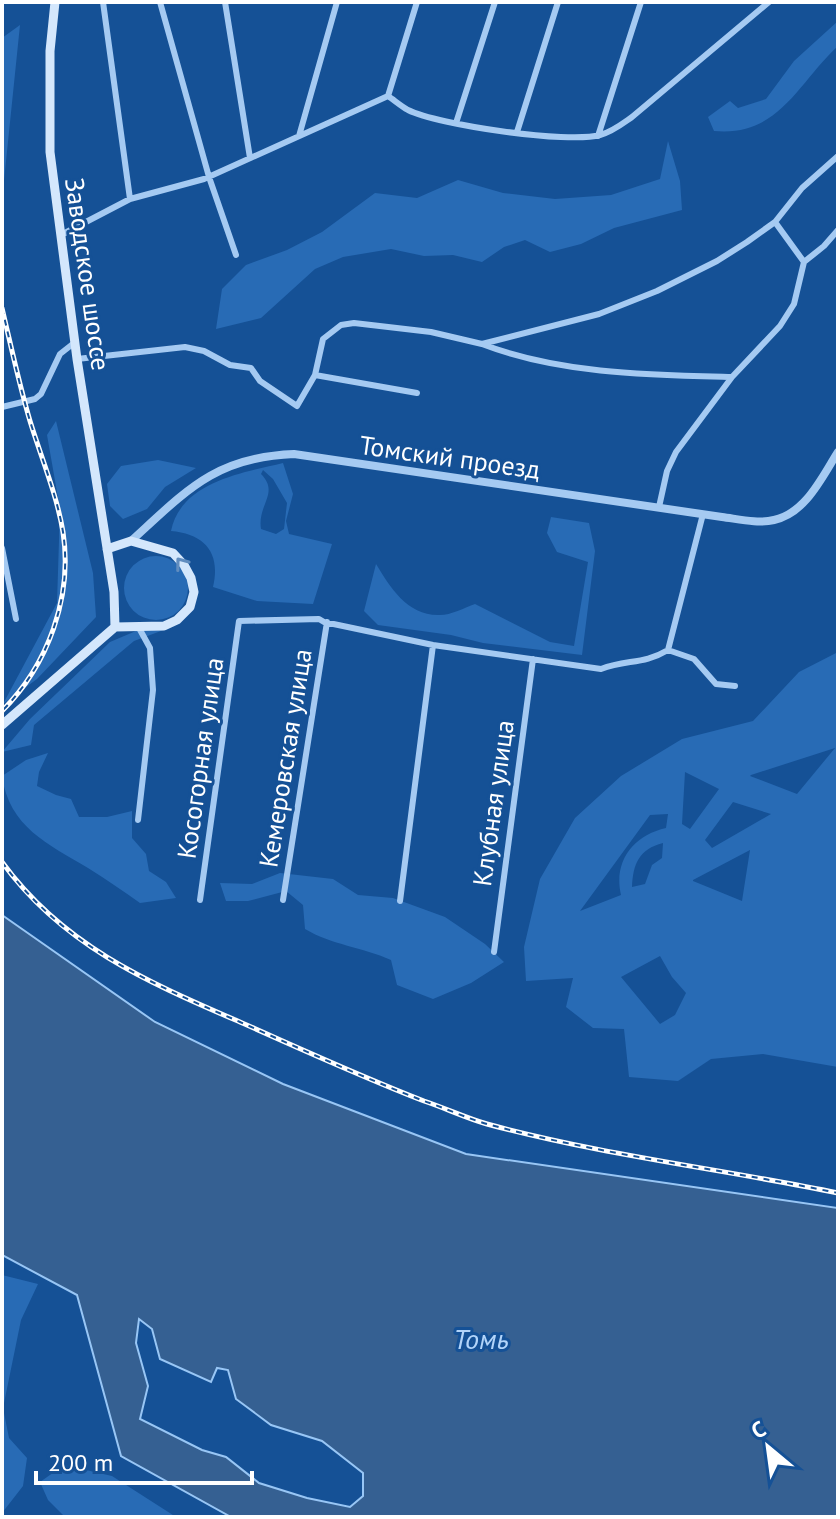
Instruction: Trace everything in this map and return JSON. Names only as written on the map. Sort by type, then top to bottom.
[{"type":"main road","name":"Заводское шоссе","points":[[55,2],[50,51],[50,152],[59,236],[114,592],[115,627]]},
{"type":"main road","points":[[2,725],[115,627],[164,626],[177,620],[190,607],[194,592],[191,578],[173,553],[131,541],[107,549]]},
{"type":"street","points":[[103,2],[130,199]]},
{"type":"street","points":[[160,2],[209,177],[236,255]]},
{"type":"street","points":[[225,2],[250,158]]},
{"type":"street","points":[[299,136],[337,2]]},
{"type":"street","points":[[59,236],[130,199],[209,177],[388,96],[417,2]]},
{"type":"street","points":[[456,123],[495,2]]},
{"type":"street","points":[[517,132],[558,2]]},
{"type":"street","points":[[598,136],[641,2]]},
{"type":"street","points":[[388,96],[409,111],[456,123],[565,138],[598,136],[632,117],[769,2]]},
{"type":"street","points":[[482,344],[599,314],[657,291],[717,261],[775,222],[802,188],[838,156]]},
{"type":"street","points":[[775,222],[804,262]]},
{"type":"street","points":[[659,507],[667,471],[676,452],[732,377],[780,326],[794,304],[804,262],[838,230]]},
{"type":"street","points":[[77,359],[185,347],[230,365],[251,368],[260,381],[297,406],[315,375],[323,339],[341,325],[354,323],[431,332],[509,354],[611,371],[732,377]]},
{"type":"street","points":[[2,407],[35,399],[41,394],[60,354],[75,343]]},
{"type":"street","points":[[315,375],[417,393]]},
{"type":"street","name":"Томский проезд","points":[[131,541],[195,484],[227,465],[265,455],[294,454],[765,521],[791,513],[806,500],[838,452]]},
{"type":"street","points":[[325,622],[433,645],[601,669],[621,661],[640,663],[651,660],[668,650],[703,514]]},
{"type":"street","points":[[2,548],[16,619]]},
{"type":"street","name":"Косогорная улица","points":[[200,900],[239,621],[319,619],[325,622]]},
{"type":"street","name":"Кемеровская улица","points":[[283,900],[325,622]]},
{"type":"street","points":[[138,820],[153,690],[150,648],[139,628]]},
{"type":"street","points":[[400,901],[433,645]]},
{"type":"street","points":[[668,650],[694,659],[716,684],[735,686]]},
{"type":"street","name":"Клубная улица","points":[[494,952],[533,659]]},
{"type":"shaded area","points":[[838,21],[838,46],[785,105],[755,126],[736,131],[714,131],[708,117],[730,101],[738,108],[766,99],[794,61]]},
{"type":"shaded area","points":[[20,25],[2,200],[2,38]]},
{"type":"shaded area","points":[[668,141],[680,181],[682,210],[614,228],[581,244],[550,252],[525,240],[504,247],[482,262],[453,255],[424,256],[391,249],[343,257],[315,269],[261,318],[216,329],[222,289],[246,265],[287,250],[322,232],[375,193],[417,198],[458,180],[503,193],[555,199],[611,195],[660,179]]},
{"type":"shaded area","points":[[56,421],[93,573],[96,617],[37,679],[3,704],[57,603],[60,509],[47,435]]},
{"type":"shaded area","points":[[158,460],[196,468],[165,487],[147,509],[123,519],[110,506],[107,484],[121,466]]},
{"type":"shaded area","points":[[283,463],[293,494],[286,521],[289,534],[332,544],[313,604],[257,601],[213,587],[215,564],[208,547],[193,536],[171,531],[177,514],[200,491],[232,476]],"holes":[[[263,470],[273,479],[287,503],[284,529],[276,534],[261,529],[268,493],[261,474]]]},
{"type":"shaded area","points":[[551,517],[589,523],[595,551],[582,655],[483,643],[451,635],[378,625],[364,611],[376,564],[401,598],[417,610],[442,615],[475,604],[550,642],[574,646],[588,562],[557,552],[547,533]]},
{"type":"shaded area","points":[[156,556],[168,558],[179,565],[186,576],[186,600],[179,611],[168,618],[156,620],[144,618],[133,611],[126,600],[124,588],[126,576],[133,565],[144,558]]},
{"type":"shaded area","points":[[143,628],[169,628],[134,641],[34,725],[31,745],[2,752],[30,719],[110,642]]},
{"type":"shaded area","points":[[838,652],[838,1067],[763,1054],[711,1059],[678,1081],[629,1077],[624,1029],[593,1028],[566,1007],[573,978],[526,981],[524,947],[540,879],[575,818],[621,776],[682,739],[753,721],[799,672]],"holes":[[[835,748],[797,794],[751,775]],[[685,772],[719,789],[690,829],[682,824]],[[733,802],[771,814],[712,848],[705,840]],[[668,814],[666,828],[644,837],[628,851],[620,871],[621,895],[580,911],[650,815]],[[663,843],[662,858],[652,865],[645,884],[632,887],[636,865],[648,849]],[[750,850],[742,901],[693,880]],[[660,956],[686,993],[675,1015],[660,1024],[621,977]]]},
{"type":"shaded area","points":[[48,753],[39,772],[37,786],[71,799],[79,817],[107,817],[132,811],[132,838],[146,854],[149,871],[166,882],[176,898],[140,903],[45,842],[22,821],[6,794],[2,776],[26,760]]},
{"type":"shaded area","points":[[280,873],[333,879],[358,895],[393,898],[445,917],[485,944],[504,962],[471,983],[433,999],[397,985],[391,960],[305,929],[303,905],[286,891],[248,901],[226,901],[220,883],[252,884]]},
{"type":"shaded area","points":[[2,1275],[38,1284],[21,1320],[3,1408],[9,1438],[27,1458],[23,1486],[2,1513]]},
{"type":"shaded area","points":[[64,1465],[112,1476],[176,1517],[65,1517],[48,1500],[40,1482]]},
{"type":"water","name":"Томь","points":[[2,915],[155,1022],[283,1084],[466,1154],[838,1208],[838,1517],[231,1517],[121,1456],[77,1295],[2,1255]],"holes":[[[139,1319],[152,1329],[160,1359],[211,1382],[217,1368],[228,1370],[236,1399],[271,1425],[322,1441],[363,1473],[363,1496],[350,1507],[259,1483],[226,1457],[202,1450],[140,1419],[148,1386],[136,1343]]]},
{"type":"railway","points":[[2,308],[26,407],[57,504],[65,556],[64,581],[54,629],[32,673],[2,711]]},
{"type":"railway","points":[[2,862],[52,917],[80,939],[140,976],[401,1092],[479,1122],[530,1135],[838,1193]]}]
